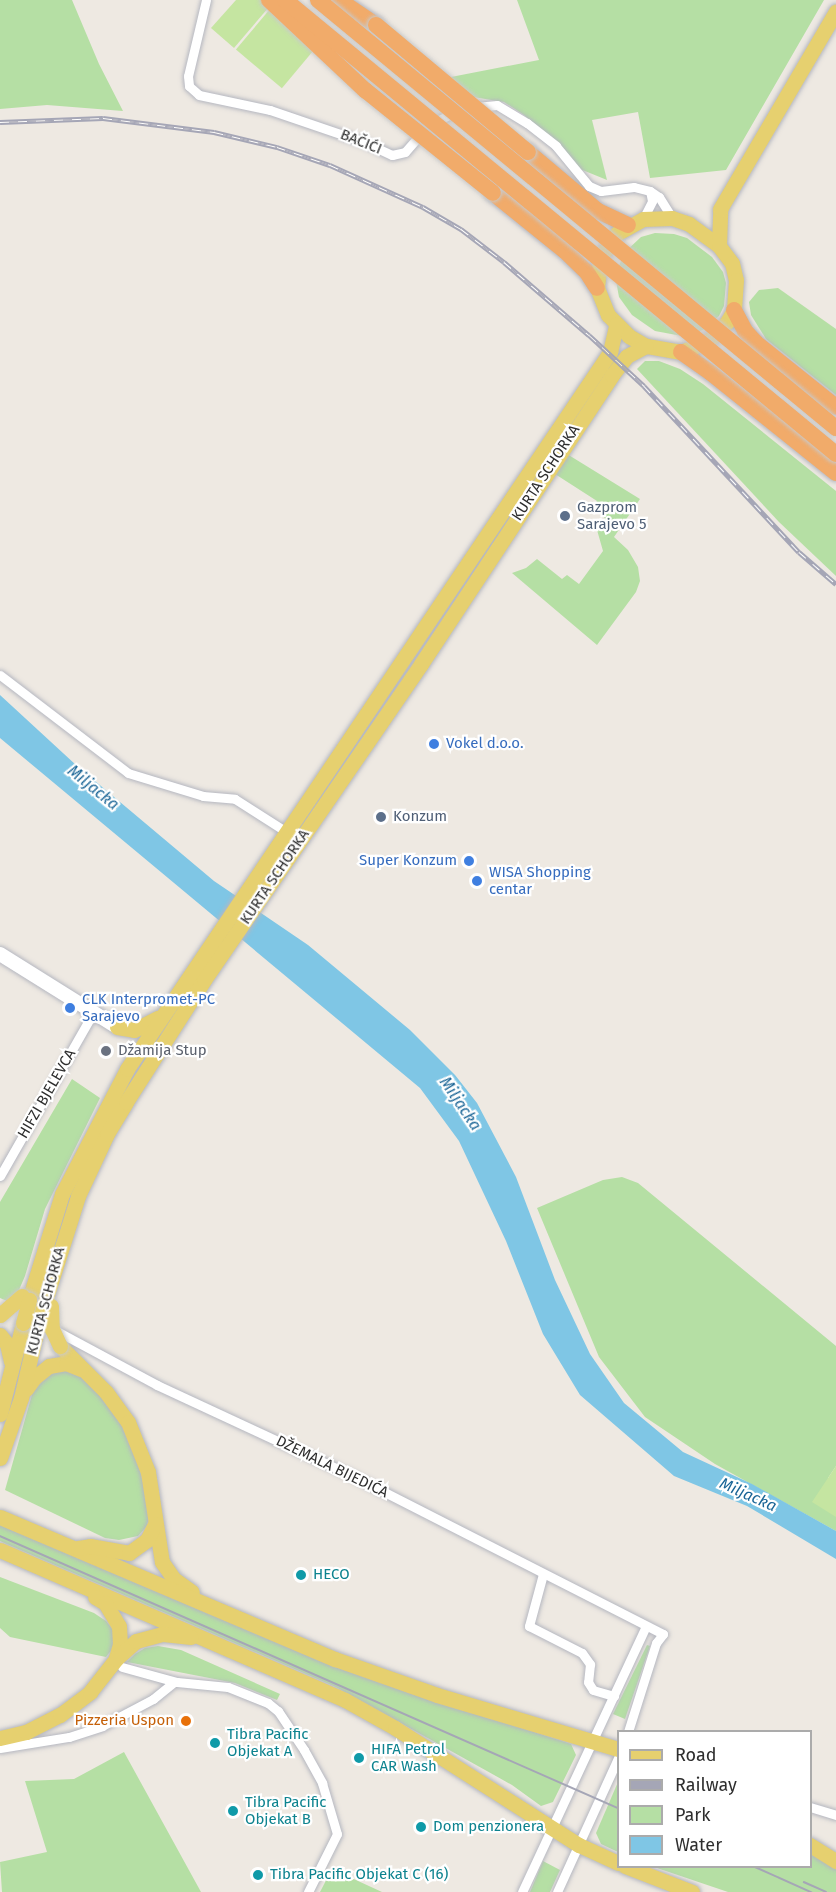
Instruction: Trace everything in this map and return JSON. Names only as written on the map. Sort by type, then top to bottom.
[{"type":"highway","points":[[269,0],[349,76],[565,251],[586,271],[597,288]]},
{"type":"highway","points":[[285,0],[836,454]]},
{"type":"highway","points":[[318,0],[836,428]]},
{"type":"highway","points":[[339,0],[395,40],[598,212],[636,222]]},
{"type":"highway","points":[[734,310],[745,331],[756,343],[836,407]]},
{"type":"highway","points":[[681,352],[711,373],[836,473]]},
{"type":"main road","points":[[689,224],[700,221],[720,209],[836,11]]},
{"type":"main road","points":[[719,246],[720,209]]},
{"type":"main road","points":[[672,218],[689,224],[719,246],[732,263],[737,295],[734,310],[720,332],[708,341],[681,352],[646,346],[616,325],[601,302],[597,288],[600,258],[616,234],[636,222],[672,218]]},
{"type":"main road","name":"KURTA SCHORKA","points":[[39,1299],[34,1278],[62,1194],[89,1138],[128,1069],[285,831],[610,352],[616,325]]},
{"type":"main road","name":"KURTA SCHORKA","points":[[0,1458],[12,1371],[78,1196],[107,1134],[233,938],[421,664],[612,375],[627,356],[646,346]]},
{"type":"main road","points":[[0,954],[117,1027],[131,1048],[128,1069]]},
{"type":"main road","points":[[117,1027],[134,1030],[163,1014]]},
{"type":"main road","points":[[0,1315],[14,1306],[39,1299],[60,1346],[117,1405],[137,1440],[153,1490],[159,1551],[167,1572],[208,1606]]},
{"type":"main road","name":"KURTA SCHORKA","points":[[6,1418],[21,1398],[30,1326]]},
{"type":"main road","points":[[0,1335],[7,1344],[12,1371]]},
{"type":"main road","points":[[21,1398],[34,1378],[49,1366],[66,1363],[83,1370]]},
{"type":"main road","points":[[0,1517],[335,1659],[404,1684],[617,1749]]},
{"type":"main road","points":[[75,1548],[90,1546],[129,1553],[147,1540],[155,1524]]},
{"type":"main road","points":[[0,1550],[364,1710],[579,1845],[617,1863]]},
{"type":"main road","points":[[50,1571],[105,1603],[114,1613],[120,1634],[119,1663]]},
{"type":"main road","points":[[0,1738],[26,1732],[60,1715],[90,1692],[119,1663],[136,1641],[153,1635],[204,1638]]},
{"type":"main road","points":[[812,1846],[836,1861]]},
{"type":"main road","points":[[630,1868],[692,1892]]},
{"type":"street","name":"BAČIĆI","points":[[206,0],[188,76],[189,86],[199,95],[270,110],[364,142],[392,155],[405,152],[428,126],[461,109],[497,105],[527,123],[556,146],[589,186],[601,191],[634,187],[650,191]]},
{"type":"street","points":[[650,191],[659,197],[672,218]]},
{"type":"street","points":[[636,222],[652,201],[650,191]]},
{"type":"street","points":[[0,675],[128,773],[204,796],[235,799],[285,831]]},
{"type":"street","name":"HIFZI BJELEVCA","points":[[0,1176],[94,1011]]},
{"type":"street","name":"DŽEMALA BIJEDIĆA","points":[[0,1303],[157,1385],[353,1476],[663,1634],[656,1643],[628,1730]]},
{"type":"street","points":[[543,1574],[530,1626],[582,1653],[590,1664],[588,1682],[593,1690],[614,1696]]},
{"type":"street","points":[[522,1892],[646,1626]]},
{"type":"street","points":[[119,1663],[174,1682],[228,1687],[268,1703],[288,1724],[322,1783],[337,1833],[308,1892]]},
{"type":"street","points":[[0,1748],[69,1737],[102,1726],[153,1699],[174,1682]]},
{"type":"street","points":[[557,1892],[617,1760]]},
{"type":"street","points":[[812,1808],[836,1815]]},
{"type":"green space","points":[[0,0],[72,0],[99,64],[123,111],[47,105],[0,109]]},
{"type":"green space","points":[[236,0],[261,0],[269,7],[234,48],[211,28]]},
{"type":"green space","points":[[517,0],[824,0],[726,170],[650,178],[638,112],[592,120],[607,180],[580,169],[524,115],[504,102],[473,97],[451,77],[539,60]]},
{"type":"green space","points":[[270,9],[316,48],[282,88],[236,50]]},
{"type":"green space","points":[[655,233],[674,234],[687,238],[712,257],[723,272],[726,283],[724,306],[719,316],[703,330],[682,336],[655,331],[632,315],[619,297],[615,275],[625,252],[641,237]]},
{"type":"green space","points":[[778,288],[836,329],[836,395],[766,339],[751,315],[749,302],[759,290]]},
{"type":"green space","points":[[645,361],[659,361],[680,369],[703,384],[836,491],[836,576],[779,522],[637,369]]},
{"type":"green space","points":[[567,454],[640,499],[614,537],[628,550],[638,567],[640,581],[636,592],[597,645],[512,573],[526,568],[537,559],[562,579],[567,575],[579,584],[603,551],[597,530],[606,519],[593,507],[597,501],[555,474]]},
{"type":"green space","points":[[72,1079],[100,1098],[45,1209],[19,1290],[7,1301],[0,1298],[0,1202]]},
{"type":"green space","points":[[622,1177],[638,1183],[836,1346],[836,1466],[828,1478],[836,1483],[836,1531],[715,1464],[645,1417],[599,1357],[537,1208],[603,1180]]},
{"type":"green space","points":[[68,1369],[91,1382],[131,1434],[150,1512],[147,1526],[138,1536],[119,1540],[105,1538],[5,1490],[33,1391],[53,1370]]},
{"type":"green space","points":[[836,1466],[836,1517],[812,1502]]},
{"type":"green space","points":[[0,1522],[335,1667],[571,1744],[576,1755],[553,1802],[541,1806],[512,1785],[336,1687],[0,1541]]},
{"type":"green space","points":[[0,1577],[94,1613],[106,1621],[114,1631],[113,1648],[106,1657],[10,1637],[0,1628]]},
{"type":"green space","points":[[647,1645],[650,1646],[625,1719],[613,1714]]},
{"type":"green space","points":[[158,1646],[181,1650],[280,1694],[277,1700],[235,1683],[127,1662],[145,1648]]},
{"type":"green space","points":[[124,1752],[201,1892],[2,1892],[0,1862],[47,1852],[25,1781],[74,1779]]},
{"type":"green space","points":[[617,1784],[617,1852],[601,1844],[596,1833]]},
{"type":"green space","points":[[812,1855],[836,1868],[836,1892],[728,1892],[657,1868],[812,1868]]},
{"type":"green space","points":[[543,1861],[560,1870],[550,1892],[530,1892]]},
{"type":"green space","points":[[332,1869],[382,1892],[320,1892]]},
{"type":"water","name":"Miljacka","points":[[0,695],[76,765],[214,881],[308,945],[410,1030],[455,1075],[477,1103],[516,1177],[555,1280],[590,1354],[624,1403],[683,1452],[752,1484],[836,1531],[836,1559],[747,1506],[674,1476],[580,1395],[543,1334],[506,1241],[459,1141],[420,1088],[0,738]]},
{"type":"tram line","points":[[0,1536],[617,1808]]},
{"type":"tram line","points":[[757,1868],[811,1892]]},
{"type":"tram line","points":[[804,1882],[826,1892]]},
{"type":"railway","points":[[0,122],[103,118],[214,132],[277,147],[330,165],[423,207],[461,229],[504,262],[589,335],[644,386],[799,552],[836,584]]},
{"type":"place","name":"Gazprom Sarajevo 5","points":[[565,516]]},
{"type":"place","name":"Vokel d.o.o.","points":[[434,744]]},
{"type":"place","name":"Konzum","points":[[381,817]]},
{"type":"place","name":"Super Konzum","points":[[469,861]]},
{"type":"place","name":"WISA Shopping centar","points":[[477,881]]},
{"type":"place","name":"CLK Interpromet-PC Sarajevo","points":[[70,1008]]},
{"type":"place","name":"Džamija Stup","points":[[106,1051]]},
{"type":"place","name":"HECO","points":[[301,1575]]},
{"type":"place","name":"Pizzeria Uspon","points":[[186,1721]]},
{"type":"place","name":"Tibra Pacific Objekat A","points":[[215,1743]]},
{"type":"place","name":"HIFA Petrol CAR Wash","points":[[359,1758]]},
{"type":"place","name":"Tibra Pacific Objekat B","points":[[233,1811]]},
{"type":"place","name":"Dom penzionera","points":[[421,1827]]},
{"type":"place","name":"Tibra Pacific Objekat C (16)","points":[[258,1875]]}]
